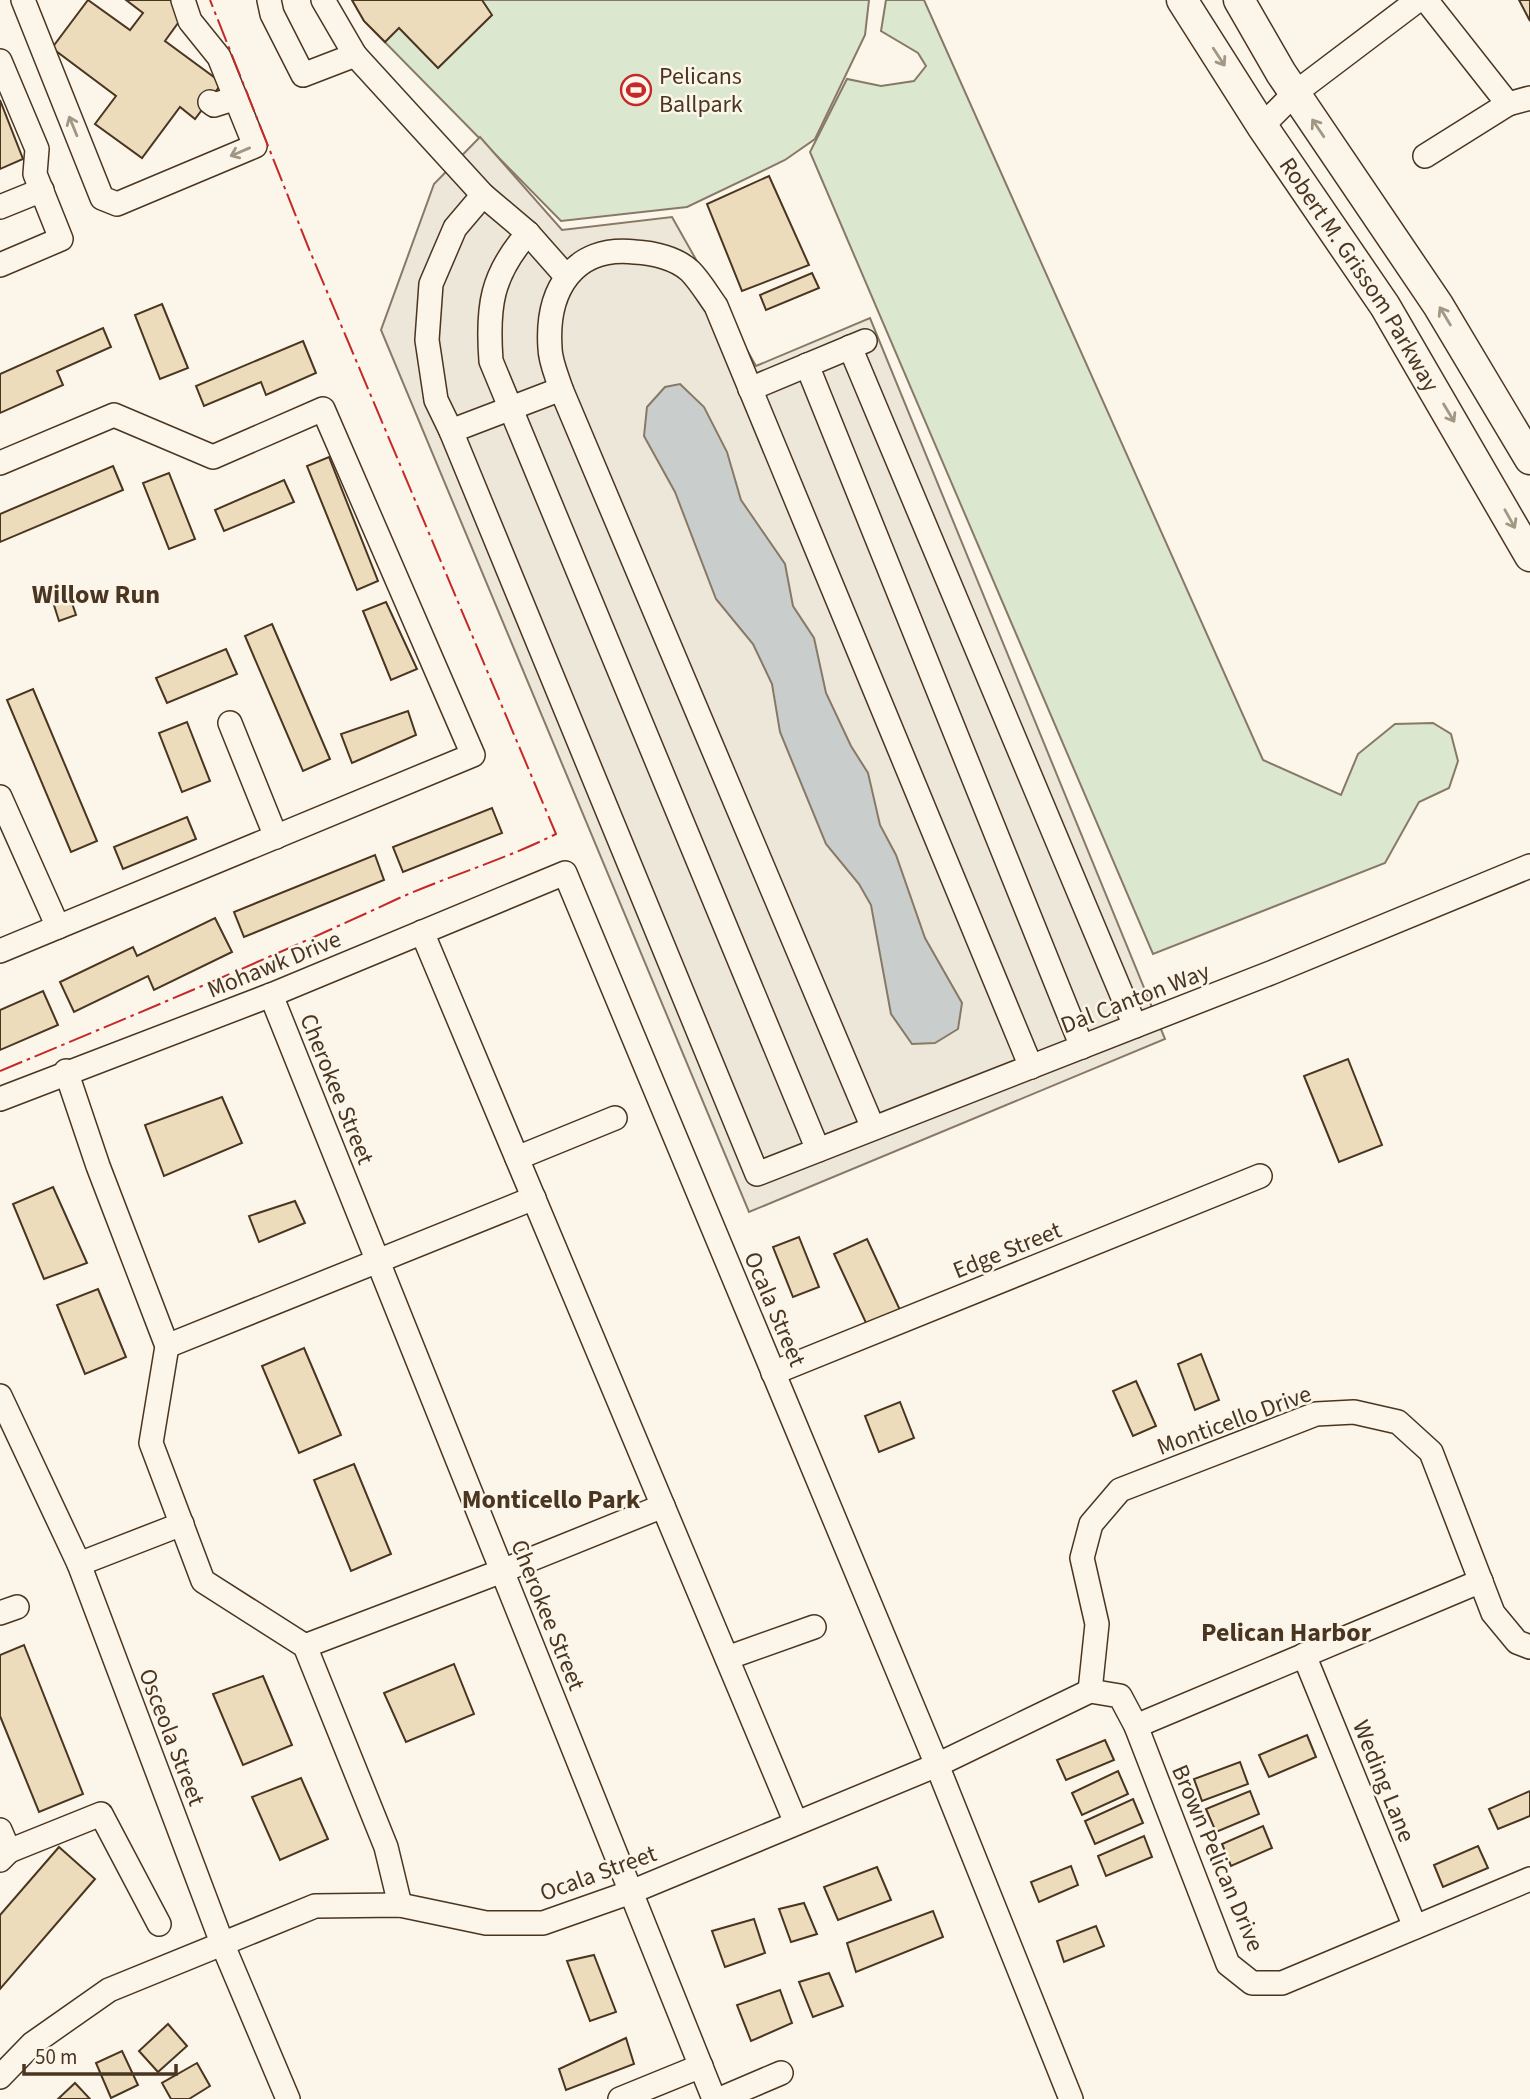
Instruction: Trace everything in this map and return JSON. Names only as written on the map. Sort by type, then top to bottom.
[{"type":"main road","name":"Robert M. Grissom Parkway","points":[[1182,0],[1262,126],[1385,306],[1530,556]]},
{"type":"main road","name":"Robert M. Grissom Parkway","points":[[1239,0],[1294,93],[1437,305],[1530,459]]},
{"type":"street","points":[[23,0],[102,198],[117,204],[255,146],[219,57],[190,21],[183,0]]},
{"type":"street","points":[[269,0],[272,14],[303,75],[355,55]]},
{"type":"street","points":[[323,0],[355,55],[483,195],[528,233],[565,275]]},
{"type":"street","points":[[1262,126],[1294,93],[1418,0]]},
{"type":"street","points":[[1425,156],[1519,101],[1426,0]]},
{"type":"street","points":[[0,61],[37,149],[36,173],[61,239],[0,265]]},
{"type":"street","points":[[210,102],[214,105],[236,98]]},
{"type":"street","points":[[0,207],[42,190]]},
{"type":"street","points":[[483,195],[455,228],[431,284],[427,340],[436,400],[451,431],[561,389]]},
{"type":"street","points":[[528,233],[510,254],[495,284],[488,323],[491,361],[509,410],[818,1150]]},
{"type":"street","points":[[873,1128],[561,389],[550,348],[554,308],[565,275],[590,256],[617,250],[657,254],[689,270],[716,306],[1031,1067]]},
{"type":"street","points":[[750,388],[857,344],[1135,1026]]},
{"type":"street","points":[[807,365],[1082,1047]]},
{"type":"street","points":[[0,463],[114,415],[213,457],[323,409],[473,755],[0,951]]},
{"type":"street","name":"Dal Canton Way","points":[[451,431],[757,1174],[1135,1026],[1530,866]]},
{"type":"street","points":[[230,723],[276,837]]},
{"type":"street","points":[[0,797],[58,927]]},
{"type":"street","name":"Mohawk Drive","points":[[0,1099],[66,1071],[271,995],[565,873]]},
{"type":"street","name":"Ocala Street","points":[[565,873],[937,1765],[1070,2099]]},
{"type":"street","points":[[422,932],[796,1823]]},
{"type":"street","name":"Cherokee Street","points":[[271,995],[714,2099]]},
{"type":"street","points":[[66,1071],[98,1166],[167,1346],[151,1443],[203,1581],[305,1646],[386,1847],[400,1905]]},
{"type":"street","points":[[517,1158],[615,1118]]},
{"type":"street","name":"Edge Street","points":[[773,1373],[1260,1176]]},
{"type":"street","points":[[167,1346],[377,1259],[534,1198]]},
{"type":"street","name":"Osceola Street","points":[[0,1396],[79,1564],[222,1942],[288,2099]]},
{"type":"street","name":"Monticello Drive","points":[[1090,1691],[1097,1624],[1082,1558],[1091,1524],[1120,1490],[1316,1414],[1354,1412],[1398,1422],[1431,1452],[1493,1613],[1517,1642],[1530,1647]]},
{"type":"street","points":[[305,1646],[502,1572],[663,1506]]},
{"type":"street","points":[[79,1564],[181,1524]]},
{"type":"street","points":[[1136,1726],[1481,1581]]},
{"type":"street","points":[[727,1658],[814,1627]]},
{"type":"street","name":"Weding Lane","points":[[1304,1655],[1415,1927]]},
{"type":"street","points":[[937,1765],[1090,1691]]},
{"type":"street","name":"Brown Pelican Drive","points":[[1090,1691],[1120,1696],[1136,1726],[1228,1964],[1252,1983],[1282,1983],[1530,1879]]},
{"type":"street","name":"Ocala Street","points":[[0,2077],[32,2044],[109,1990],[315,1906],[400,1905],[486,1923],[543,1923],[631,1892],[937,1765]]},
{"type":"street","points":[[3,1847],[101,1814],[159,1924]]},
{"type":"street","points":[[620,2099],[701,2066]]},
{"type":"street","points":[[720,2099],[781,2073]]},
{"type":"green space","name":"Pelicans Ballpark","points":[[352,0],[869,0],[865,35],[815,139],[785,160],[687,207],[561,221],[364,21]]},
{"type":"green space","points":[[886,0],[924,0],[1263,760],[1341,795],[1358,754],[1395,724],[1433,723],[1451,734],[1458,761],[1449,788],[1419,802],[1385,863],[1153,954],[810,152],[847,79],[881,86],[914,81],[926,66],[918,53],[881,31]]},
{"type":"shaded area","points":[[480,137],[562,230],[672,217],[756,366],[870,318],[1165,1039],[749,1212],[381,330],[434,184]]},
{"type":"shaded area","points":[[680,384],[704,407],[727,452],[741,500],[785,564],[793,606],[814,638],[826,693],[851,746],[868,773],[880,825],[896,855],[925,938],[962,1003],[958,1029],[935,1043],[912,1044],[891,1014],[871,905],[859,884],[826,844],[780,732],[772,684],[753,644],[716,599],[675,492],[644,436],[647,407],[665,387]]},
{"type":"building","points":[[88,0],[130,30],[143,13],[126,0],[170,0],[186,12],[165,41],[222,83],[195,119],[180,107],[142,158],[95,124],[116,96],[52,48]]},
{"type":"building","points":[[352,0],[482,0],[492,15],[438,68],[399,28],[385,42],[364,21]]},
{"type":"building","points":[[1519,0],[1530,0],[1530,21]]},
{"type":"building","points":[[0,100],[23,159],[0,169]]},
{"type":"building","points":[[769,176],[809,265],[742,291],[707,204]]},
{"type":"building","points":[[812,273],[819,288],[766,310],[760,295]]},
{"type":"building","points":[[162,304],[188,368],[160,379],[135,315]]},
{"type":"building","points":[[103,328],[111,347],[57,371],[63,385],[0,413],[0,374]]},
{"type":"building","points":[[303,341],[316,373],[266,395],[261,382],[204,406],[196,386]]},
{"type":"building","points":[[329,457],[378,581],[357,590],[307,466]]},
{"type":"building","points":[[113,466],[123,490],[0,542],[0,514]]},
{"type":"building","points":[[169,473],[195,539],[169,549],[143,483]]},
{"type":"building","points":[[284,480],[294,502],[224,531],[215,510]]},
{"type":"building","points":[[70,597],[76,615],[59,621],[53,602]]},
{"type":"building","points":[[386,602],[417,669],[391,680],[363,611]]},
{"type":"building","points":[[272,624],[330,759],[303,771],[245,636]]},
{"type":"building","points":[[226,649],[237,674],[167,703],[156,678]]},
{"type":"building","points":[[33,689],[97,841],[71,852],[7,700]]},
{"type":"building","points":[[408,711],[416,735],[352,763],[341,734]]},
{"type":"building","points":[[187,722],[210,781],[182,792],[159,733]]},
{"type":"building","points":[[492,808],[502,833],[403,872],[393,847]]},
{"type":"building","points":[[187,817],[196,839],[123,869],[114,847]]},
{"type":"building","points":[[375,855],[384,880],[244,937],[234,912]]},
{"type":"building","points":[[215,918],[232,952],[154,990],[148,976],[74,1012],[60,982],[133,947],[137,956]]},
{"type":"building","points":[[43,991],[58,1025],[0,1050],[0,1010]]},
{"type":"building","points":[[1348,1059],[1382,1145],[1339,1162],[1304,1076]]},
{"type":"building","points":[[222,1097],[242,1143],[164,1176],[145,1125]]},
{"type":"building","points":[[53,1187],[87,1263],[44,1279],[13,1204]]},
{"type":"building","points":[[295,1201],[305,1223],[259,1242],[249,1216]]},
{"type":"building","points":[[799,1237],[819,1287],[793,1297],[773,1247]]},
{"type":"building","points":[[867,1239],[900,1310],[867,1325],[834,1254]]},
{"type":"building","points":[[98,1289],[126,1357],[85,1374],[57,1305]]},
{"type":"building","points":[[304,1348],[341,1435],[299,1453],[262,1366]]},
{"type":"building","points":[[1201,1354],[1219,1400],[1195,1410],[1178,1364]]},
{"type":"building","points":[[1136,1381],[1156,1426],[1133,1436],[1113,1391]]},
{"type":"building","points":[[900,1402],[914,1438],[879,1452],[865,1416]]},
{"type":"building","points":[[354,1464],[391,1554],[351,1571],[314,1480]]},
{"type":"building","points":[[24,1645],[83,1794],[39,1812],[0,1716],[0,1655]]},
{"type":"building","points":[[454,1664],[474,1714],[406,1742],[384,1693]]},
{"type":"building","points":[[263,1676],[292,1745],[243,1765],[213,1694]]},
{"type":"building","points":[[1307,1735],[1316,1757],[1269,1777],[1259,1755]]},
{"type":"building","points":[[1105,1740],[1114,1760],[1066,1780],[1057,1760]]},
{"type":"building","points":[[1240,1762],[1248,1784],[1202,1801],[1194,1779]]},
{"type":"building","points":[[1118,1771],[1128,1794],[1082,1815],[1072,1793]]},
{"type":"building","points":[[301,1778],[328,1839],[280,1860],[252,1797]]},
{"type":"building","points":[[1250,1791],[1259,1814],[1216,1832],[1206,1809]]},
{"type":"building","points":[[1530,1791],[1530,1816],[1498,1829],[1489,1809]]},
{"type":"building","points":[[1133,1799],[1143,1823],[1095,1844],[1085,1821]]},
{"type":"building","points":[[1263,1826],[1272,1848],[1231,1866],[1222,1844]]},
{"type":"building","points":[[1144,1836],[1152,1857],[1106,1876],[1098,1856]]},
{"type":"building","points":[[1478,1846],[1488,1868],[1443,1887],[1434,1865]]},
{"type":"building","points":[[59,1847],[95,1879],[0,1989],[0,1915]]},
{"type":"building","points":[[1071,1866],[1078,1885],[1039,1902],[1031,1882]]},
{"type":"building","points":[[877,1867],[891,1900],[838,1920],[824,1887]]},
{"type":"building","points":[[804,1903],[817,1934],[791,1942],[779,1909]]},
{"type":"building","points":[[933,1911],[943,1937],[856,1972],[847,1943]]},
{"type":"building","points":[[754,1919],[765,1953],[725,1967],[712,1931]]},
{"type":"building","points":[[1096,1926],[1104,1946],[1064,1962],[1057,1941]]},
{"type":"building","points":[[594,1955],[616,2012],[590,2021],[567,1961]]},
{"type":"building","points":[[829,1973],[843,2006],[813,2017],[799,1982]]},
{"type":"building","points":[[780,1990],[792,2023],[751,2041],[737,2005]]},
{"type":"building","points":[[168,2024],[187,2046],[158,2072],[139,2051]]},
{"type":"building","points":[[626,2038],[634,2064],[566,2090],[559,2069]]},
{"type":"building","points":[[122,2051],[138,2085],[111,2098],[96,2063]]},
{"type":"building","points":[[197,2063],[210,2086],[189,2099],[171,2099],[162,2083]]},
{"type":"building","points":[[75,2083],[90,2099],[58,2099]]},
{"type":"power","points":[[0,1071],[415,891],[556,834],[309,249],[210,0]]},
{"type":"place","name":"Pelicans Ballpark","points":[[636,90]]},
{"type":"district","name":"Willow Run","points":[[96,594]]},
{"type":"district","name":"Monticello Park","points":[[551,1499]]},
{"type":"district","name":"Pelican Harbor","points":[[1286,1632]]}]
